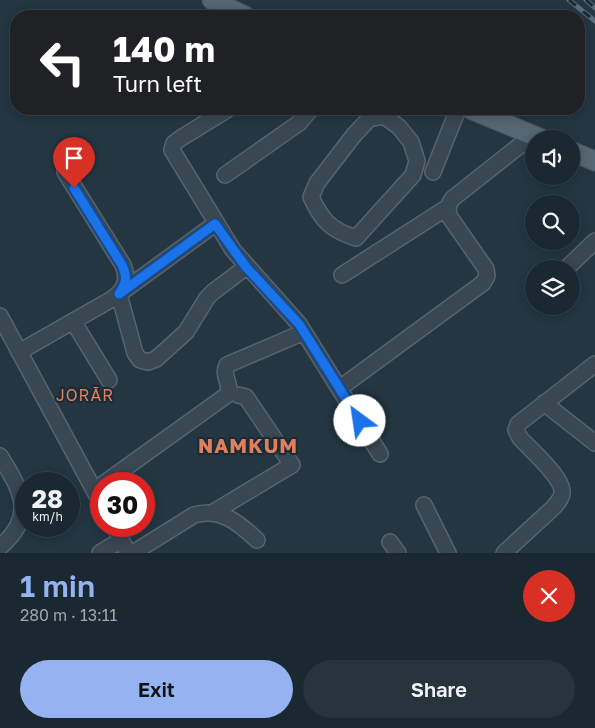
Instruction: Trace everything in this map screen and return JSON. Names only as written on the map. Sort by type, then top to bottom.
[{"type":"main road","points":[[212,0],[233,10]]},
{"type":"main road","points":[[485,115],[525,132]]},
{"type":"main road","points":[[580,155],[595,161]]},
{"type":"street","points":[[218,115],[174,143],[172,150],[215,224],[246,267],[288,310],[304,332],[380,454]]},
{"type":"street","points":[[225,175],[299,123],[306,115]]},
{"type":"street","points":[[380,115],[369,119],[354,135],[317,183],[311,197],[320,217],[339,233],[356,238],[413,176],[417,161],[411,142],[387,115]]},
{"type":"street","points":[[433,172],[456,115]]},
{"type":"street","points":[[342,275],[448,207],[452,199],[525,146]]},
{"type":"street","points":[[65,172],[122,265],[126,275],[126,283],[119,294],[135,353],[140,360],[148,362],[156,359],[186,332],[206,298],[246,267]]},
{"type":"street","points":[[340,388],[483,282],[487,276],[486,269],[449,216],[448,207]]},
{"type":"street","points":[[19,352],[119,294],[215,224]]},
{"type":"street","points":[[576,260],[595,241]]},
{"type":"street","points":[[0,316],[90,474]]},
{"type":"street","points":[[73,321],[109,380]]},
{"type":"street","points":[[125,472],[227,395],[230,386],[225,374],[227,365],[304,332]]},
{"type":"street","points":[[504,553],[554,507],[561,498],[562,490],[557,479],[520,438],[516,430],[518,424],[595,364]]},
{"type":"street","points":[[212,513],[292,465],[246,397],[238,395]]},
{"type":"street","points":[[544,402],[595,443]]},
{"type":"street","points":[[0,456],[16,482],[22,499],[23,512],[18,528],[0,546]]},
{"type":"street","points":[[424,505],[448,553]]},
{"type":"street","points":[[132,553],[194,515],[212,513],[235,520],[257,540]]},
{"type":"street","points":[[100,553],[121,540]]},
{"type":"railway","points":[[569,0],[581,10]]},
{"type":"railway","points":[[586,0],[595,8]]},
{"type":"railway","points":[[585,13],[595,21]]},
{"type":"district","name":"JORĀR","points":[[85,395]]},
{"type":"district","name":"NAMKUM","points":[[248,445]]},
{"type":"route","points":[[74,188],[122,265],[126,275],[126,283],[119,294],[155,270],[215,224],[246,267],[299,324],[360,421]]}]
